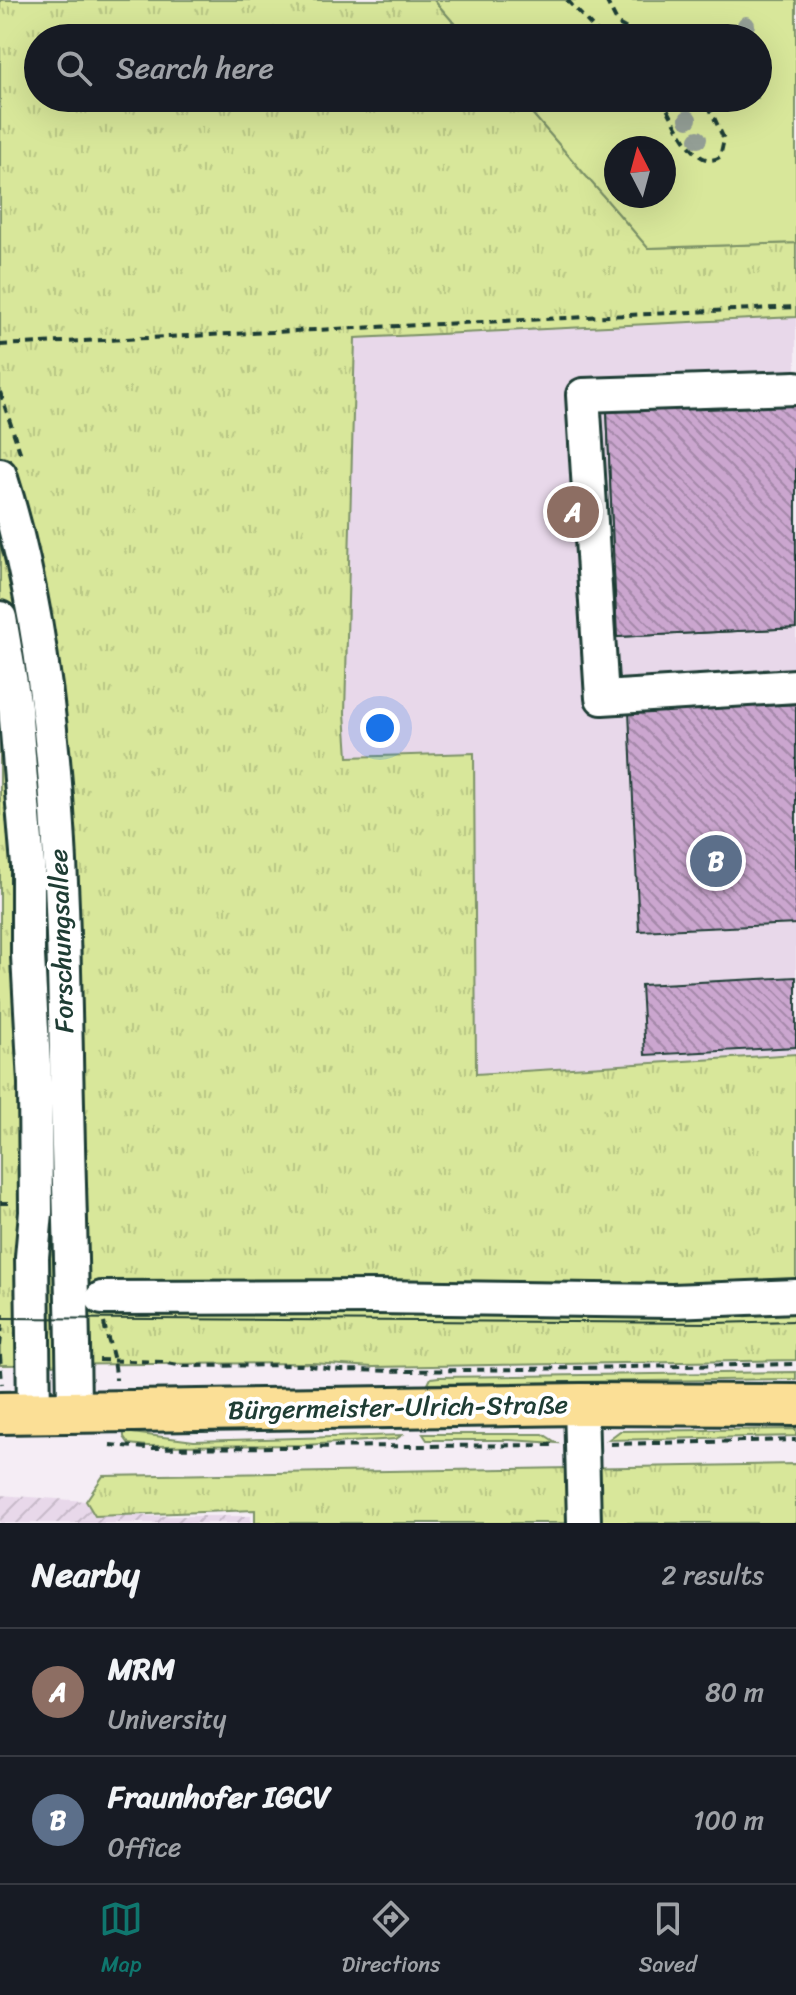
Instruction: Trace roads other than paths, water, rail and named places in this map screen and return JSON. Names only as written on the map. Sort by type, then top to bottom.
[{"type":"main road","name":"Bürgermeister-Ulrich-Straße","points":[[17,1413],[581,1404],[796,1405]]},
{"type":"street","points":[[796,388],[583,395],[602,698],[796,686]]},
{"type":"street","name":"Forschungsallee","points":[[0,475],[25,564],[36,624],[20,706],[35,1083],[36,1212],[17,1413]]},
{"type":"street","name":"Forschungsallee","points":[[0,618],[64,917],[74,1413]]},
{"type":"street","points":[[102,1298],[374,1297],[672,1301],[796,1296]]},
{"type":"street","points":[[581,1404],[584,1523]]},
{"type":"tram line","points":[[0,1318],[796,1321]]},
{"type":"place","name":"MRM","points":[[573,512]]},
{"type":"place","name":"Fraunhofer IGCV","points":[[716,861]]}]
